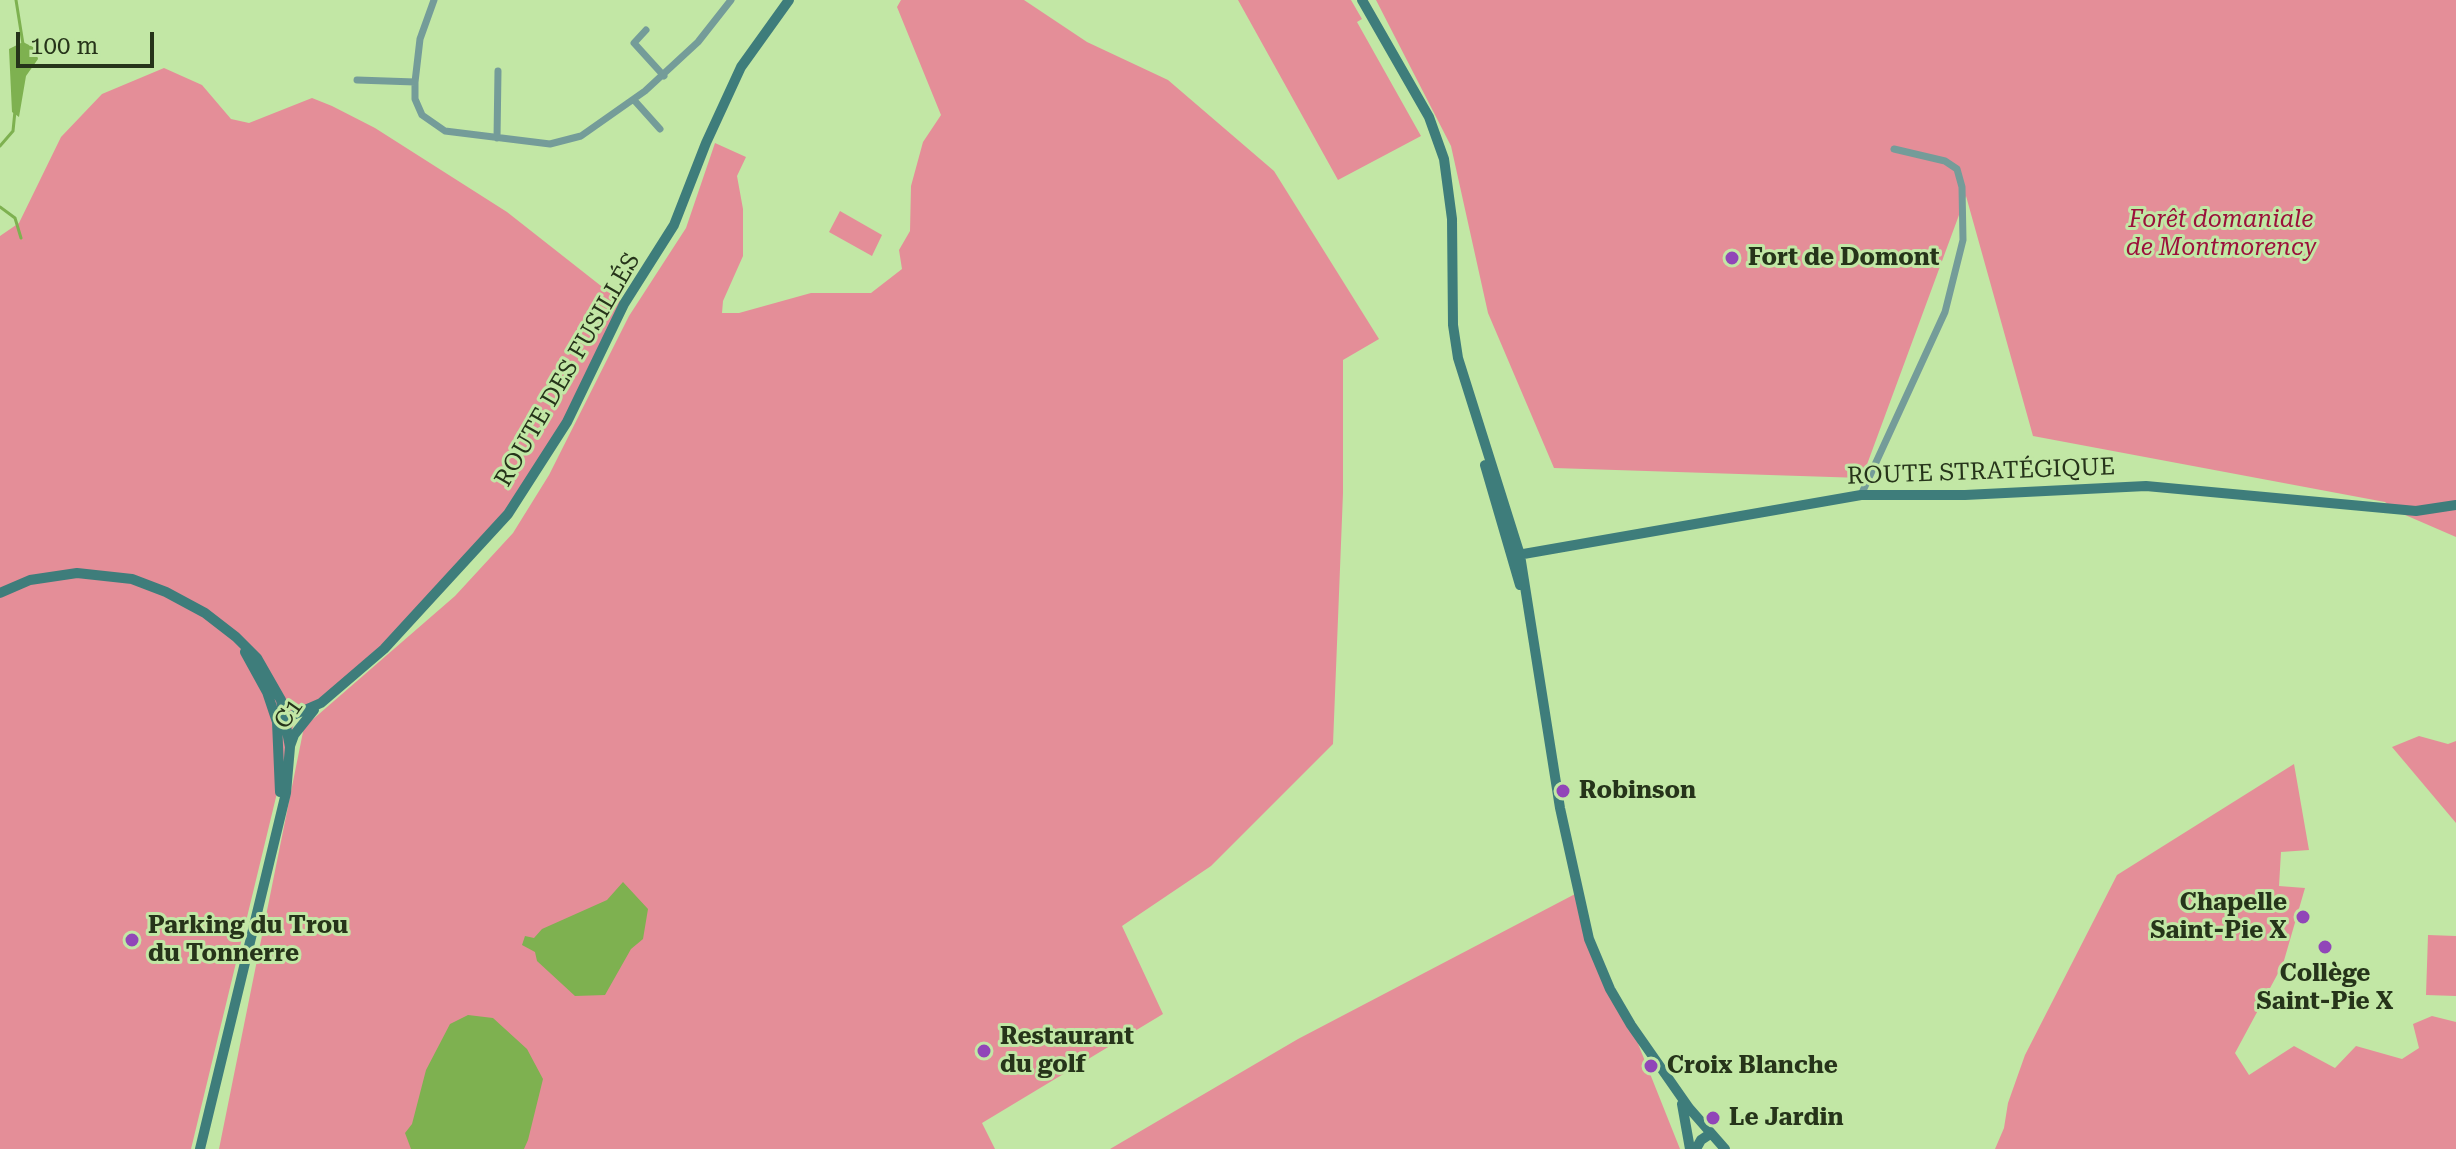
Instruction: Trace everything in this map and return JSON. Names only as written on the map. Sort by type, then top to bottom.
[{"type":"main road","name":"ROUTE DES FUSILLÉS","points":[[281,720],[321,703],[384,649],[441,591],[508,514],[567,422],[624,304],[674,225],[706,143],[741,67],[789,0]]},
{"type":"main road","points":[[1362,0],[1441,144],[1452,219],[1453,325],[1472,409],[1516,556],[1531,625],[1560,808],[1589,939],[1610,989],[1672,1084],[1708,1132],[1725,1149]]},
{"type":"main road","name":"ROUTE STRATÉGIQUE","points":[[1516,556],[1861,495],[1965,495],[2135,486],[2416,511],[2456,505]]},
{"type":"main road","points":[[0,593],[52,575],[111,575],[166,592],[205,613],[236,637],[281,720],[290,747],[286,793],[200,1149]]},
{"type":"main road","name":"C1","points":[[290,747],[306,718],[321,703]]},
{"type":"main road","name":"C1","points":[[281,720],[306,718]]},
{"type":"main road","points":[[270,853],[281,777],[281,720]]},
{"type":"main road","points":[[1672,1084],[1685,1114],[1692,1145],[1708,1132]]},
{"type":"street","points":[[434,0],[420,39],[415,82],[415,99],[422,115],[445,131],[550,144],[581,136],[634,100],[698,42],[731,0]]},
{"type":"street","points":[[646,30],[634,43],[664,76]]},
{"type":"street","points":[[497,138],[498,71]]},
{"type":"street","points":[[357,80],[415,82]]},
{"type":"street","points":[[634,100],[660,129]]},
{"type":"street","points":[[1861,495],[1945,312],[1963,240],[1962,187],[1957,169],[1945,161],[1894,149]]},
{"type":"green space","points":[[901,0],[1024,0],[1087,42],[1168,80],[1274,171],[1379,339],[1343,360],[1343,493],[1333,744],[1211,866],[1122,926],[1163,1014],[982,1123],[995,1149],[219,1149],[304,727],[455,596],[513,533],[549,475],[629,316],[686,228],[715,143],[746,157],[737,176],[743,209],[743,256],[723,301],[722,313],[739,313],[811,293],[871,293],[902,269],[899,250],[910,231],[911,186],[923,142],[941,115],[897,7]]},
{"type":"green space","points":[[1238,0],[1351,0],[1362,19],[1357,22],[1421,136],[1338,180]]},
{"type":"green space","name":"Forêt domaniale de Montmorency","points":[[1376,0],[2456,0],[2456,537],[2396,511],[2385,502],[2033,436],[1966,196],[1862,478],[1554,468],[1488,313],[1451,146]]},
{"type":"green space","points":[[164,68],[202,85],[231,119],[249,123],[312,98],[375,128],[507,212],[624,304],[540,468],[441,591],[321,703],[298,706],[191,1149],[0,1149],[0,236],[19,223],[61,137],[102,94]]},
{"type":"green space","points":[[840,211],[882,235],[872,256],[829,232]]},
{"type":"green space","points":[[2419,736],[2448,744],[2456,741],[2456,823],[2392,747]]},
{"type":"green space","points":[[2294,764],[2309,850],[2281,852],[2279,886],[2305,888],[2283,964],[2235,1053],[2249,1075],[2294,1046],[2335,1068],[2356,1046],[2402,1059],[2419,1048],[2413,1024],[2432,1016],[2456,1022],[2456,1149],[1995,1149],[2025,1055],[2117,875]]},
{"type":"green space","points":[[1577,893],[1598,965],[1629,1021],[1680,1149],[1110,1149],[1298,1039]]},
{"type":"green space","points":[[2428,935],[2456,936],[2456,996],[2426,995]]},
{"type":"shaded area","points":[[23,42],[35,48],[38,59],[26,76],[19,117],[12,112],[9,49]]},
{"type":"shaded area","points":[[623,882],[648,909],[643,939],[631,949],[605,995],[575,996],[537,961],[535,952],[522,945],[525,936],[534,938],[542,929],[607,900]]},
{"type":"shaded area","points":[[468,1015],[493,1018],[527,1049],[543,1079],[528,1140],[524,1149],[411,1149],[405,1133],[412,1124],[426,1070],[450,1024]]},
{"type":"waterway","points":[[16,0],[23,44]]},
{"type":"waterway","points":[[0,146],[13,131],[15,111]]},
{"type":"waterway","points":[[0,207],[15,218],[21,238]]},
{"type":"place","name":"Fort de Domont","points":[[1732,258]]},
{"type":"place","name":"Robinson","points":[[1563,791]]},
{"type":"place","name":"Chapelle Saint-Pie X","points":[[2303,917]]},
{"type":"place","name":"Parking du Trou du Tonnerre","points":[[132,940]]},
{"type":"place","name":"Collège Saint-Pie X","points":[[2325,947]]},
{"type":"place","name":"Restaurant du golf","points":[[984,1051]]},
{"type":"place","name":"Croix Blanche","points":[[1651,1066]]},
{"type":"place","name":"Le Jardin","points":[[1713,1118]]}]
